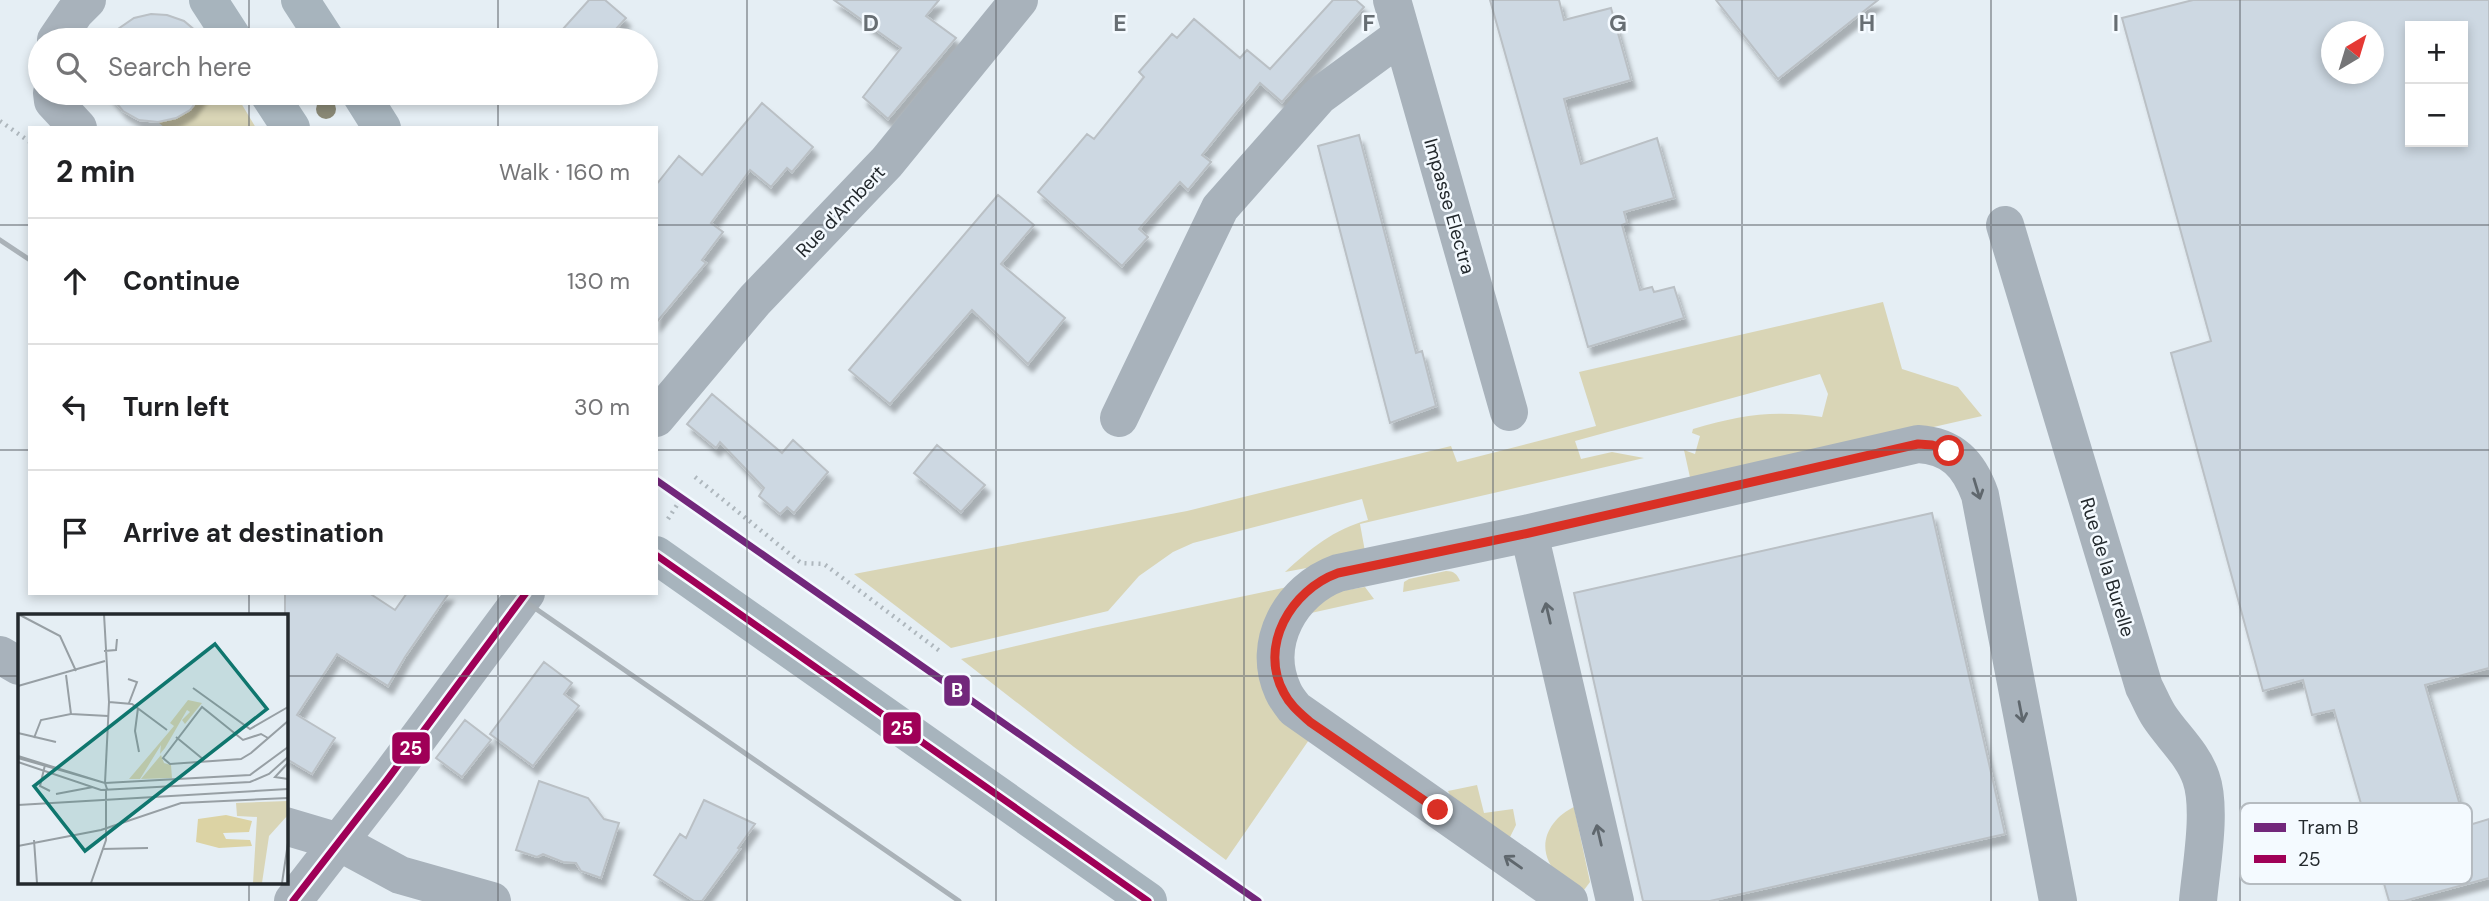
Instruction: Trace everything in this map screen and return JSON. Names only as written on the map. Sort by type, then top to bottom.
[{"type":"main road","points":[[208,0],[226,28]]},
{"type":"main road","points":[[300,0],[318,28]]},
{"type":"main road","points":[[276,105],[290,126]]},
{"type":"main road","points":[[368,105],[381,126]]},
{"type":"main road","points":[[661,538],[1148,901]]},
{"type":"street","points":[[64,28],[87,0]]},
{"type":"street","name":"Rue d'Ambert","points":[[658,416],[755,300],[887,162],[1019,0]]},
{"type":"street","points":[[1119,418],[1220,208],[1319,96],[1397,18]]},
{"type":"street","name":"Impasse Electra","points":[[1397,18],[1509,412]]},
{"type":"street","points":[[56,105],[76,126]]},
{"type":"street","name":"Rue de la Burelle","points":[[2005,225],[2144,687],[2158,715],[2201,776],[2205,793],[2205,815],[2198,901]]},
{"type":"street","points":[[1569,901],[1310,722],[1296,709],[1283,692],[1275,658],[1276,641],[1290,610],[1324,578],[1338,573],[1529,533],[1918,444],[1932,445],[1949,451],[1968,470],[1980,495],[2058,901]]},
{"type":"street","points":[[1529,533],[1615,901]]},
{"type":"street","points":[[293,901],[524,595]]},
{"type":"street","points":[[0,655],[18,665]]},
{"type":"street","points":[[287,827],[339,842],[400,875],[492,901]]},
{"type":"path","points":[[0,121],[28,141]]},
{"type":"path","points":[[695,477],[802,563],[824,564],[941,652]]},
{"type":"path","points":[[661,538],[686,491]]},
{"type":"shaded area","points":[[194,105],[242,105],[255,126],[163,126],[158,122],[184,113]]},
{"type":"shaded area","points":[[1883,302],[1902,369],[1958,387],[1982,416],[1691,482],[1684,450],[1695,454],[1700,436],[1692,433],[1693,429],[1757,415],[1822,417],[1828,394],[1820,374],[1575,441],[1581,459],[1612,452],[1644,458],[1360,524],[1366,557],[1285,572],[1323,541],[1368,520],[1362,499],[1193,543],[1173,552],[1139,576],[1108,611],[951,648],[854,574],[1187,511],[1451,446],[1457,462],[1596,426],[1579,372]]},
{"type":"shaded area","points":[[1446,571],[1455,573],[1460,581],[1403,592],[1404,582],[1409,579]]},
{"type":"shaded area","points":[[1292,586],[1273,612],[1311,737],[1226,860],[961,659],[1093,628]]},
{"type":"shaded area","points":[[1365,587],[1374,599],[1302,615],[1322,594]]},
{"type":"shaded area","points":[[1477,785],[1484,813],[1513,809],[1516,825],[1510,837],[1454,804],[1448,791]]},
{"type":"shaded area","points":[[1574,807],[1590,882],[1581,894],[1551,866],[1545,845],[1554,823]]},
{"type":"building","points":[[589,0],[605,0],[626,18],[617,28],[564,28]]},
{"type":"building","points":[[834,0],[939,0],[926,16],[956,38],[888,119],[863,97],[901,48]]},
{"type":"building","points":[[1333,0],[1356,0],[1364,7],[1282,102],[1260,83],[1202,155],[1211,162],[1188,190],[1180,182],[1139,229],[1148,237],[1122,266],[1038,192],[1087,134],[1094,139],[1144,77],[1139,72],[1172,34],[1177,38],[1194,19],[1240,58],[1247,50],[1270,69]]},
{"type":"building","points":[[1490,0],[1559,0],[1564,20],[1611,8],[1631,80],[1564,99],[1581,164],[1657,138],[1674,198],[1624,212],[1627,223],[1622,225],[1640,290],[1652,287],[1654,292],[1674,287],[1684,318],[1588,347]]},
{"type":"building","points":[[1716,0],[1878,0],[1778,79]]},
{"type":"building","points":[[2193,0],[2489,0],[2489,668],[2425,685],[2459,803],[2361,803],[2334,710],[2312,715],[2303,680],[2263,691],[2171,353],[2211,341],[2122,18]]},
{"type":"building","points":[[151,14],[167,15],[184,21],[192,28],[119,28],[134,18]]},
{"type":"building","points":[[762,103],[813,147],[792,172],[787,168],[771,187],[750,170],[711,223],[723,232],[702,260],[706,263],[658,321],[658,182],[679,156],[702,175]]},
{"type":"building","points":[[118,105],[194,105],[176,118],[158,122],[139,120]]},
{"type":"building","points":[[1359,135],[1416,353],[1422,351],[1436,406],[1390,423],[1318,146]]},
{"type":"building","points":[[998,195],[1034,225],[1001,264],[1065,318],[1028,364],[972,310],[890,404],[849,370]]},
{"type":"building","points":[[712,394],[782,453],[793,440],[828,472],[794,513],[787,507],[780,514],[759,496],[764,488],[720,442],[716,448],[687,424]]},
{"type":"building","points":[[937,445],[985,485],[961,512],[914,473]]},
{"type":"building","points":[[1932,513],[2005,834],[1710,901],[1643,901],[1574,593]]},
{"type":"building","points":[[285,595],[372,595],[395,610],[406,595],[448,595],[388,686],[337,654],[297,715],[335,738],[312,774],[287,759]]},
{"type":"building","points":[[544,662],[572,683],[564,694],[579,706],[533,766],[490,734]]},
{"type":"building","points":[[465,720],[491,740],[462,777],[436,758]]},
{"type":"building","points":[[539,781],[588,798],[604,819],[619,823],[601,878],[581,871],[576,863],[563,862],[543,854],[537,857],[516,850]]},
{"type":"building","points":[[704,800],[755,824],[702,901],[694,901],[654,875],[680,834],[686,838]]},
{"type":"building","points":[[2489,819],[2489,878],[2472,883],[2472,824]]},
{"type":"building","points":[[2384,884],[2467,884],[2404,901],[2389,901]]},
{"type":"railway","points":[[0,240],[28,259]]},
{"type":"railway","points":[[516,595],[959,901]]},
{"type":"tram line","name":"B","points":[[658,481],[1258,901]]},
{"type":"transit line","name":"25","points":[[658,556],[1148,901]]},
{"type":"transit line","name":"25","points":[[293,901],[525,595]]},
{"type":"route","points":[[1438,810],[1310,722],[1283,692],[1277,674],[1276,641],[1290,610],[1314,585],[1338,573],[1529,533],[1918,444],[1932,445],[1949,451]]}]
